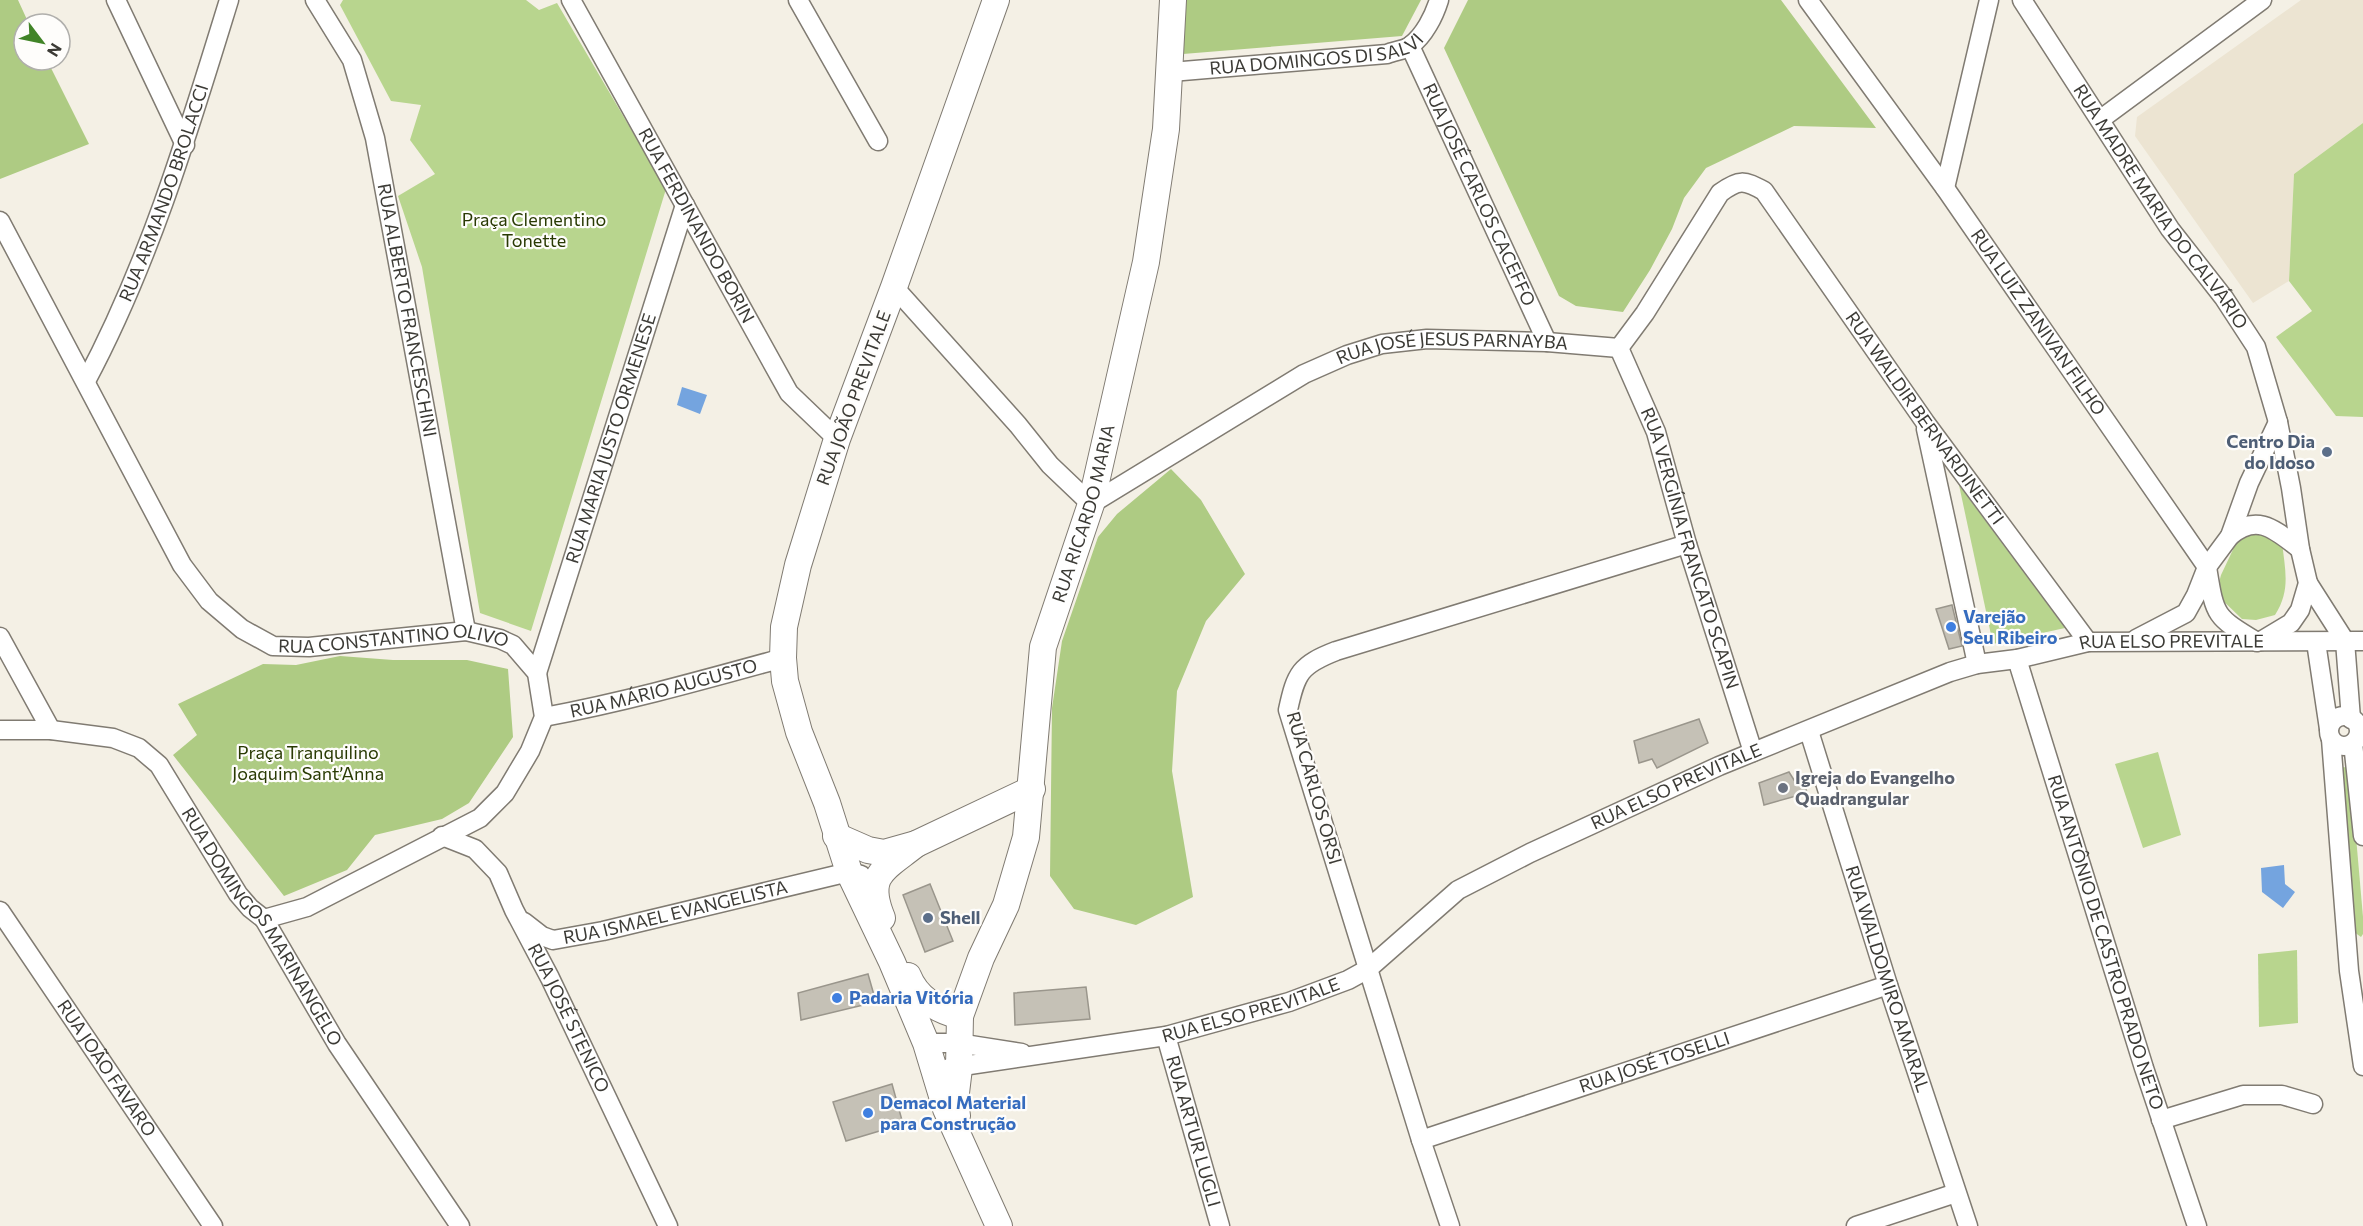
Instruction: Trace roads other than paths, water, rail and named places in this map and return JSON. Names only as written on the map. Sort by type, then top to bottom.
[{"type":"main road","name":"RUA JOÃO PREVITALE","points":[[849,872],[827,803],[799,732],[785,681],[784,627],[798,565],[837,440],[996,0]]},
{"type":"main road","name":"RUA RICARDO MARIA","points":[[960,1016],[981,958],[1006,905],[1026,837],[1043,647],[1091,504],[1146,262],[1166,129],[1173,0]]},
{"type":"main road","points":[[836,836],[868,850],[884,853],[916,844],[1032,789]]},
{"type":"main road","points":[[916,844],[886,868],[878,878],[874,892],[875,901],[910,983],[920,997],[946,1012],[960,1016],[950,1060],[946,1109],[999,1226]]},
{"type":"main road","points":[[849,872],[892,962],[926,1043],[950,1060]]},
{"type":"street","points":[[116,0],[185,145]]},
{"type":"street","name":"RUA ARMANDO BROLACCI","points":[[86,381],[104,349],[140,267],[185,145],[229,0]]},
{"type":"street","name":"RUA ALBERTO FRANCESCHINI","points":[[315,0],[352,60],[375,138],[466,631]]},
{"type":"street","name":"RUA FERDINANDO BORIN","points":[[571,0],[789,393],[837,440]]},
{"type":"street","points":[[798,0],[878,141]]},
{"type":"street","name":"RUA DOMINGOS DI SALVI","points":[[1170,72],[1387,54],[1410,46],[1434,14],[1438,0]]},
{"type":"street","name":"RUA LUIZ ZANIVAN FILHO","points":[[1808,0],[1945,188],[2207,567],[2215,610],[2232,627],[2259,642]]},
{"type":"street","points":[[1945,188],[1989,0]]},
{"type":"street","name":"RUA MADRE MARIA DO CALVÁRIO","points":[[2022,0],[2170,229],[2224,298],[2256,348],[2278,422],[2308,583]]},
{"type":"street","points":[[2101,119],[2262,0]]},
{"type":"street","name":"RUA JOSÉ CARLOS CACEFFO","points":[[1410,46],[1547,342]]},
{"type":"street","name":"RUA WALDIR BERNARDINETTI","points":[[1619,348],[1645,313],[1720,194],[1733,183],[1748,182],[1764,191],[1925,422],[2088,642]]},
{"type":"street","name":"RUA MARIA JUSTO ORMENESE","points":[[537,673],[686,205]]},
{"type":"street","name":"RUA CONSTANTINO OLIVO","points":[[0,221],[182,565],[209,601],[242,629],[273,646],[309,647],[466,631],[500,639],[513,645],[537,673]]},
{"type":"street","points":[[894,287],[1018,425],[1050,465],[1091,504]]},
{"type":"street","name":"RUA JOSÉ JESUS PARNAYBA","points":[[1091,504],[1304,374],[1347,355],[1382,344],[1428,339],[1547,342],[1619,348]]},
{"type":"street","name":"RUA VERGÍNIA FRANCATO SCAPIN","points":[[1619,348],[1656,432],[1687,544],[1753,752]]},
{"type":"street","points":[[1925,422],[1977,664]]},
{"type":"street","points":[[2230,536],[2249,483],[2278,422]]},
{"type":"street","points":[[2135,640],[2186,613],[2207,567],[2230,536],[2239,528],[2249,524],[2264,525],[2275,530],[2300,549]]},
{"type":"street","name":"RUA CARLOS ORSI","points":[[1450,1226],[1421,1140],[1288,710],[1295,680],[1313,660],[1336,651],[1687,544]]},
{"type":"street","points":[[2308,583],[2354,641],[2356,733],[2363,836]]},
{"type":"street","points":[[2259,642],[2291,624],[2300,610],[2308,583]]},
{"type":"street","points":[[0,637],[51,730]]},
{"type":"street","name":"RUA ELSO PREVITALE","points":[[950,1060],[1045,1056],[1166,1036],[1289,1002],[1348,980],[1368,969],[1458,890],[1530,853],[1753,752],[1950,672],[1977,664],[2017,659],[2088,642],[2135,640],[2354,641]]},
{"type":"street","points":[[2316,642],[2330,734],[2356,970],[2363,1066]]},
{"type":"street","name":"RUA MÁRIO AUGUSTO","points":[[544,717],[666,691],[783,658]]},
{"type":"street","name":"RUA ANTÔNIO DE CASTRO PRADO NETO","points":[[2017,659],[2161,1120],[2198,1226]]},
{"type":"street","points":[[264,919],[307,907],[480,818],[505,792],[530,752],[544,717],[537,673]]},
{"type":"street","points":[[2330,734],[2338,718],[2356,733]]},
{"type":"street","name":"RUA DOMINGOS MARINANGELO","points":[[0,730],[51,730],[113,738],[139,748],[159,765],[238,894],[264,919],[337,1044],[460,1226]]},
{"type":"street","name":"RUA WALDOMIRO AMARAL","points":[[1809,731],[1888,985],[1968,1226]]},
{"type":"street","points":[[2330,734],[2335,743],[2344,746],[2356,733]]},
{"type":"street","name":"RUA JOSÉ STENICO","points":[[442,836],[475,849],[498,873],[668,1226]]},
{"type":"street","points":[[849,872],[878,878]]},
{"type":"street","name":"RUA ISMAEL EVANGELISTA","points":[[514,910],[533,930],[553,940],[614,928],[849,872]]},
{"type":"street","name":"RUA JOÃO FAVARO","points":[[0,911],[213,1226]]},
{"type":"street","name":"RUA JOSÉ TOSELLI","points":[[1421,1140],[1888,985]]},
{"type":"street","name":"RUA ARTUR LUGLI","points":[[1166,1036],[1220,1226]]},
{"type":"street","name":"RUA ELSO PREVITALE","points":[[950,1060],[1045,1056]]},
{"type":"street","points":[[2161,1120],[2243,1095],[2282,1095],[2313,1104]]},
{"type":"street","points":[[1856,1226],[1956,1193]]},
{"type":"water","points":[[682,387],[707,395],[700,414],[677,405]]},
{"type":"water","points":[[2284,865],[2285,884],[2295,892],[2283,908],[2262,892],[2261,868]]},
{"type":"place","name":"Centro Dia do Idoso","points":[[2327,452]]},
{"type":"place","name":"Varejão Seu Ribeiro","points":[[1951,627]]},
{"type":"place","name":"Igreja do Evangelho Quadrangular","points":[[1783,788]]},
{"type":"place","name":"Shell","points":[[928,918]]},
{"type":"place","name":"Padaria Vitória","points":[[837,998]]},
{"type":"place","name":"Demacol Material para Construção","points":[[868,1113]]},
{"type":"park label","name":"Praça Clementino Tonette","points":[[534,230]]},
{"type":"park label","name":"Praça Tranquilino Joaquim Sant’Anna","points":[[308,763]]}]
